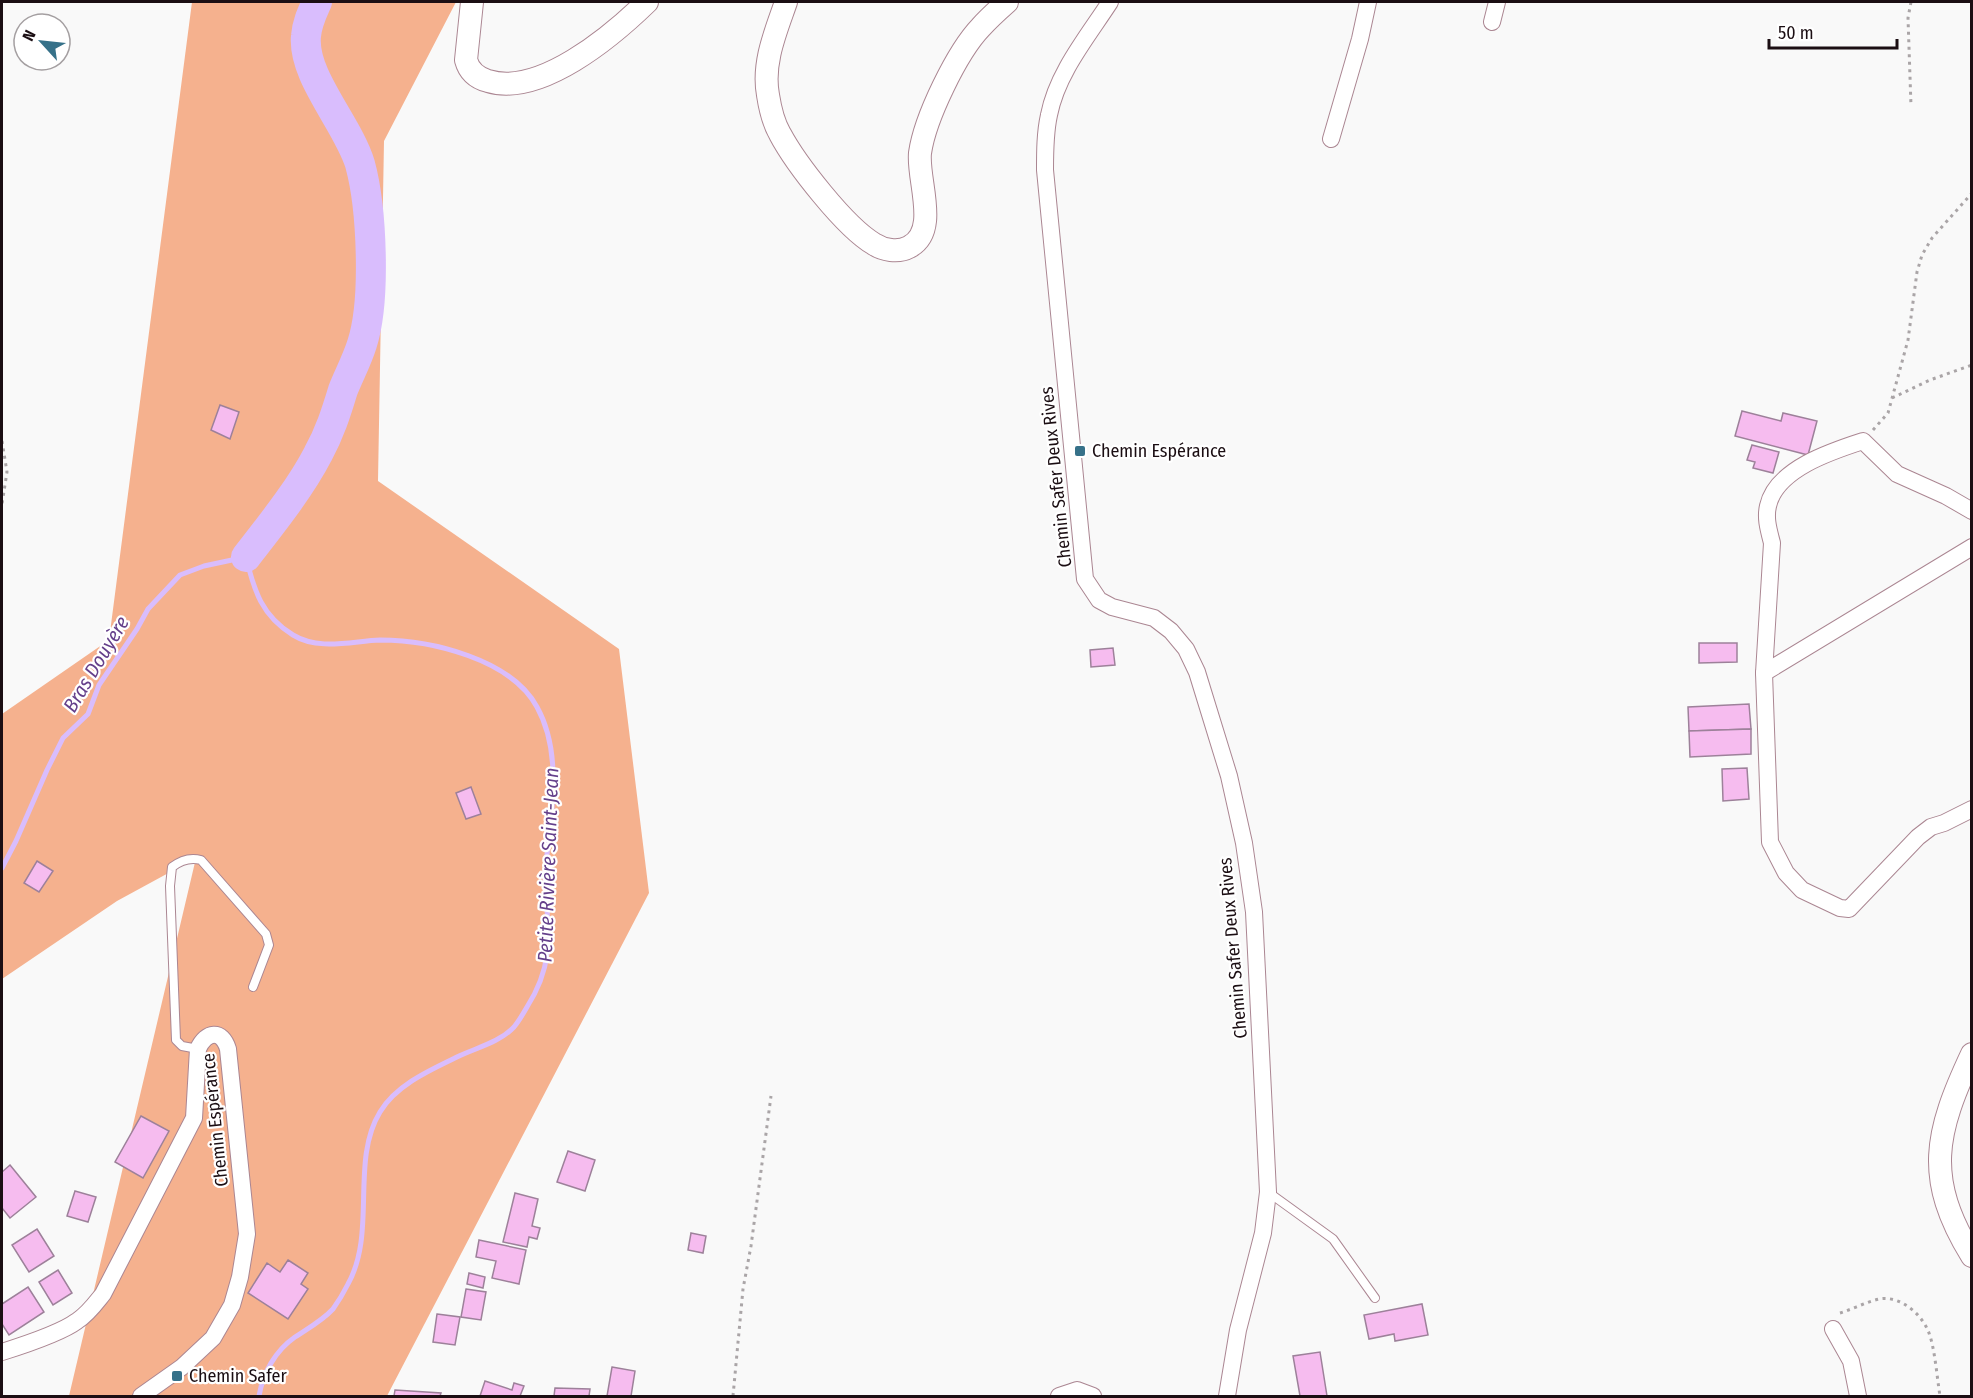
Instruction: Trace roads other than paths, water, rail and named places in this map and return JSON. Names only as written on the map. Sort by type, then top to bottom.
[{"type":"street","points":[[472,2],[466,60],[468,66],[483,80],[513,85],[544,76],[571,61],[628,21],[647,2]]},
{"type":"street","points":[[786,2],[767,68],[767,92],[771,113],[780,134],[838,213],[875,245],[889,250],[910,247],[918,239],[925,226],[920,153],[928,126],[945,83],[979,28],[1007,2]]},
{"type":"street","name":"Chemin Safer Deux Rives","points":[[1110,2],[1071,62],[1049,112],[1045,170],[1085,579],[1099,600],[1112,608],[1154,618],[1171,631],[1186,649],[1197,672],[1229,776],[1244,843],[1254,912],[1268,1192],[1263,1233],[1238,1330],[1227,1396]]},
{"type":"street","points":[[1331,139],[1360,39],[1368,2]]},
{"type":"street","points":[[1492,22],[1497,2]]},
{"type":"street","points":[[1971,511],[1947,496],[1897,474],[1863,441],[1838,449],[1797,469],[1781,483],[1771,496],[1768,507],[1767,522],[1772,543],[1764,673],[1770,842],[1786,873],[1802,890],[1840,908],[1849,909],[1918,837],[1931,827],[1971,809]]},
{"type":"street","points":[[1764,673],[1971,547]]},
{"type":"street","name":"Chemin Espérance","points":[[2,1352],[22,1346],[75,1323],[103,1294],[194,1118],[198,1049],[201,1042],[212,1035],[220,1036],[226,1041],[228,1050],[247,1234],[240,1276],[232,1305],[213,1338],[182,1367],[141,1396]]},
{"type":"street","points":[[1971,1054],[1952,1097],[1943,1127],[1939,1170],[1946,1208],[1956,1232],[1971,1257]]},
{"type":"street","points":[[1833,1329],[1851,1361],[1858,1396]]},
{"type":"street","points":[[1059,1396],[1077,1390],[1093,1396]]},
{"type":"lane","points":[[198,1049],[183,1046],[176,1040],[170,886],[172,867],[178,862],[193,858],[201,860],[266,934],[269,945],[253,987]]},
{"type":"lane","points":[[1268,1192],[1334,1239],[1375,1298]]},
{"type":"waterway","name":"Petite Rivière Saint-Jean","points":[[246,557],[294,494],[322,446],[362,344],[369,304],[370,229],[360,164],[346,133],[318,84],[307,51],[307,27],[317,2]]},
{"type":"waterway","name":"Petite Rivière Saint-Jean","points":[[2,868],[63,738],[88,714],[99,685],[148,609],[180,575],[204,566],[246,557],[256,592],[267,611],[282,628],[303,640],[325,644],[400,641],[445,649],[468,656],[509,676],[525,690],[537,707],[548,735],[553,764],[551,823],[545,876],[548,943],[543,974],[519,1020],[508,1033],[414,1079],[395,1094],[380,1112],[371,1131],[366,1152],[361,1242],[348,1284],[333,1309],[295,1337],[276,1356],[267,1371],[259,1396]]},
{"type":"place","name":"Chemin Espérance","points":[[1080,451]]},
{"type":"place","name":"Chemin Safer","points":[[177,1376]]},
{"type":"water label","name":"Bras Douyère","points":[[96,664]]}]
